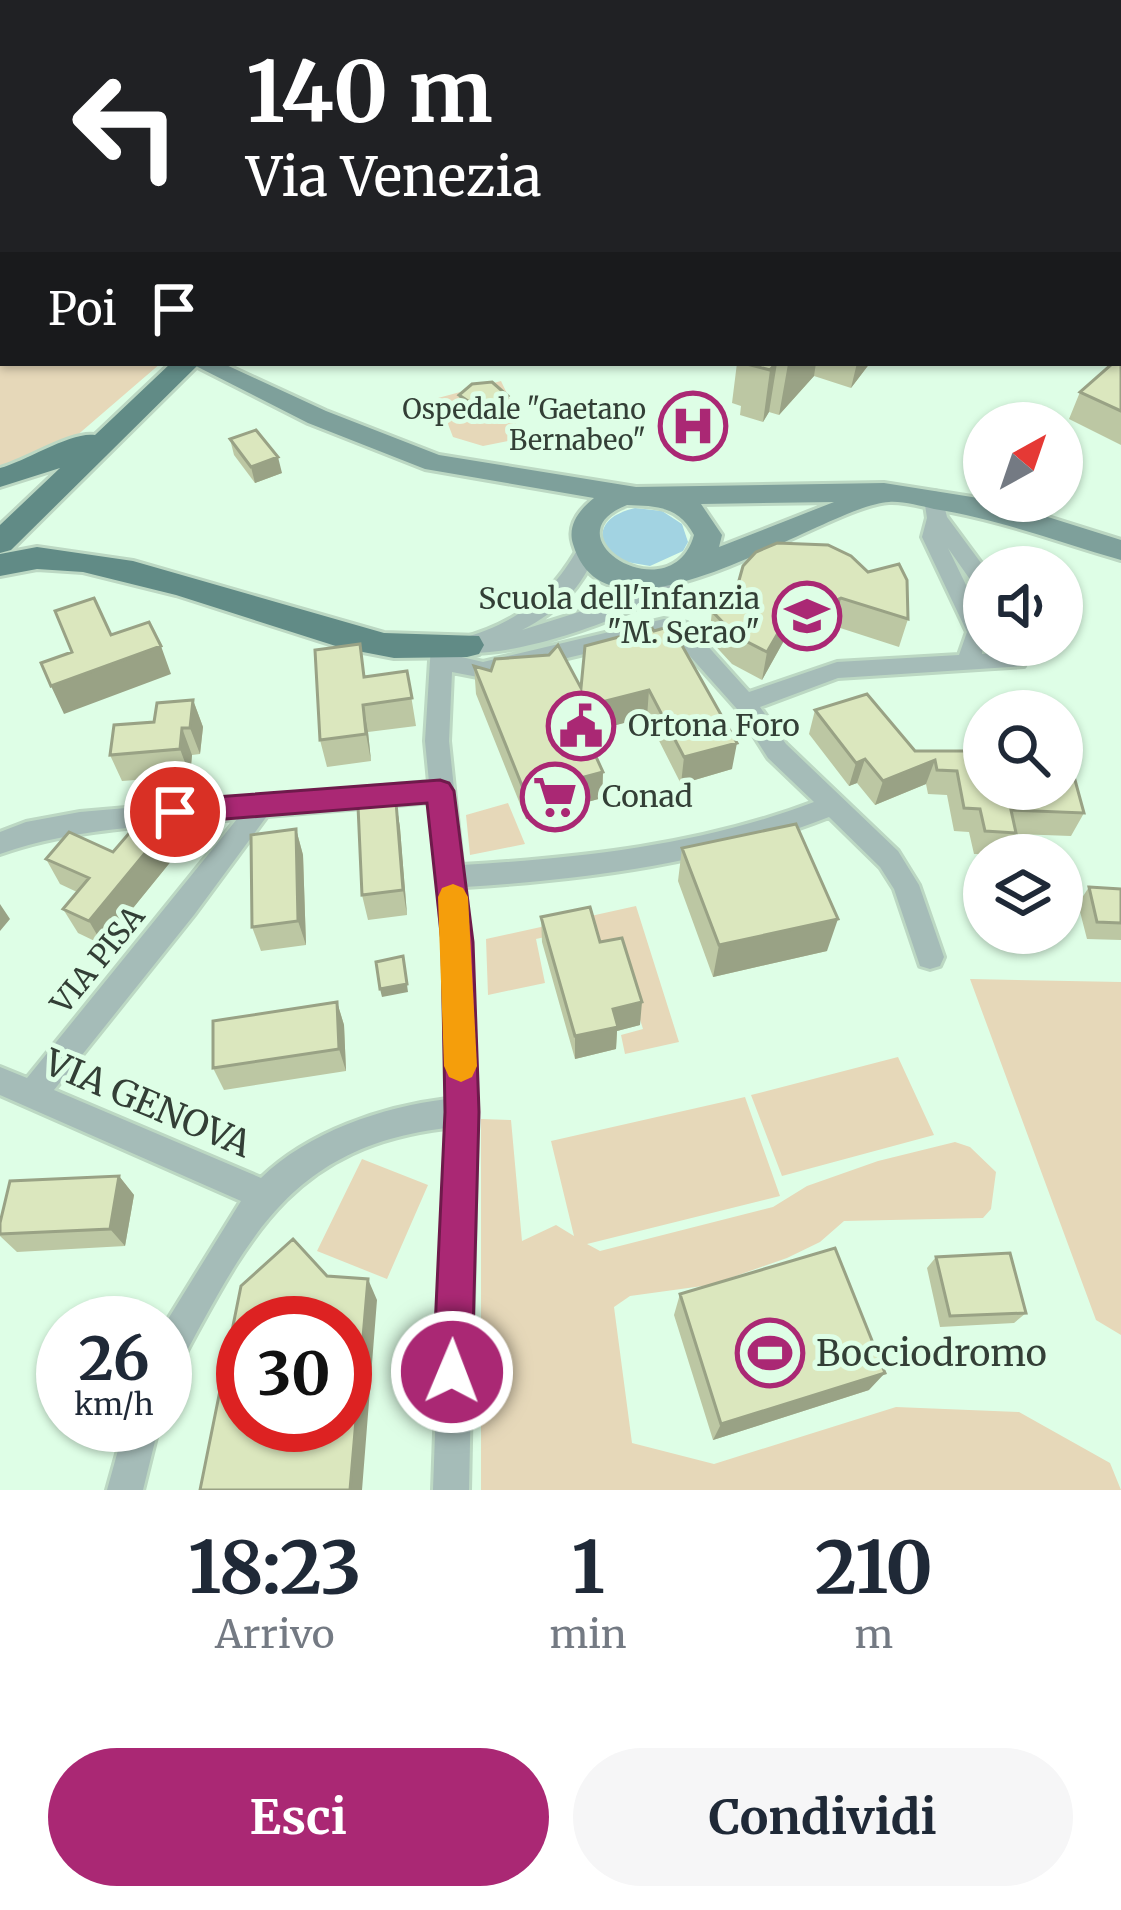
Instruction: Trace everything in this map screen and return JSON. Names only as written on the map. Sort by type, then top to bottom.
[{"type":"main road","points":[[0,543],[185,366]]},
{"type":"main road","points":[[0,478],[65,455],[139,407]]},
{"type":"main road","points":[[102,564],[53,535],[50,511],[114,442],[139,407]]},
{"type":"main road","points":[[0,526],[96,440],[110,434]]},
{"type":"main road","points":[[0,565],[45,555],[102,564],[385,646],[450,651]]},
{"type":"street","points":[[213,368],[412,455],[538,482],[650,496],[884,492],[936,508],[1041,522],[1121,550]]},
{"type":"street","points":[[450,651],[554,602],[572,584],[585,541],[587,520],[602,506],[650,496],[683,506],[702,522],[706,549],[685,571],[654,579],[625,577],[602,566],[585,541],[568,506],[538,482]]},
{"type":"street","points":[[450,651],[514,643],[577,626],[685,571],[884,492]]},
{"type":"street","points":[[936,508],[963,550]]},
{"type":"street","points":[[936,508],[932,536],[963,601]]},
{"type":"street","points":[[450,651],[483,670],[672,627],[688,634],[777,751],[889,860],[906,885],[930,957]]},
{"type":"street","points":[[450,651],[436,727],[451,877],[462,1112],[451,1490]]},
{"type":"street","points":[[745,704],[837,670],[963,662]]},
{"type":"street","points":[[0,843],[26,832],[80,822],[440,791]]},
{"type":"street","points":[[451,877],[584,868],[793,823],[831,806]]},
{"type":"street","name":"VIA PISA","points":[[31,1096],[259,808]]},
{"type":"street","name":"VIA GENOVA","points":[[0,1081],[265,1196]]},
{"type":"street","points":[[192,1310],[265,1196],[322,1154],[411,1116],[462,1112]]},
{"type":"street","points":[[125,1490],[135,1452]]},
{"type":"shaded area","points":[[0,366],[158,366],[60,450],[0,467]]},
{"type":"shaded area","points":[[501,381],[516,419],[508,441],[483,446],[453,437],[438,398]]},
{"type":"shaded area","points":[[508,803],[525,844],[470,855],[466,815]]},
{"type":"shaded area","points":[[636,906],[679,1042],[625,1054],[621,1035],[643,1029],[621,959],[605,962],[594,926],[536,939],[545,983],[488,995],[486,939]]},
{"type":"shaded area","points":[[970,979],[1121,982],[1121,1335],[1096,1320]]},
{"type":"shaded area","points":[[898,1057],[934,1135],[782,1176],[751,1095]]},
{"type":"shaded area","points":[[745,1097],[780,1196],[587,1244],[600,1251],[773,1207],[807,1186],[878,1161],[955,1142],[970,1147],[996,1172],[991,1209],[983,1218],[844,1221],[820,1242],[787,1258],[710,1285],[630,1296],[614,1307],[632,1443],[714,1464],[896,1407],[1019,1412],[1110,1463],[1121,1490],[481,1490],[481,1119],[511,1120],[522,1241],[556,1225],[574,1236],[551,1141]]},
{"type":"shaded area","points":[[362,1159],[428,1185],[387,1279],[317,1251]]},
{"type":"water","points":[[635,508],[662,511],[682,524],[688,542],[683,551],[650,566],[621,561],[603,545],[603,530],[610,520]]},
{"type":"building","points":[[1110,366],[1121,366],[1121,411],[1080,392]]},
{"type":"building","points":[[492,382],[508,396],[499,404],[477,407],[459,395],[472,384]]},
{"type":"building","points":[[256,430],[278,457],[251,467],[230,439]]},
{"type":"building","points":[[777,543],[828,545],[851,556],[868,572],[899,564],[907,580],[908,619],[841,598],[812,611],[792,609],[767,652],[736,636],[712,611],[745,603],[738,584],[743,566],[756,552]]},
{"type":"building","points":[[94,598],[111,635],[149,622],[161,646],[51,686],[41,663],[72,652],[55,611]]},
{"type":"building","points":[[648,622],[654,631],[671,626],[737,743],[684,757],[649,690],[574,709],[603,772],[525,793],[474,666],[491,671],[495,659],[549,655],[558,645],[581,688],[585,646],[630,634]]},
{"type":"building","points":[[360,644],[364,677],[407,671],[412,698],[363,705],[366,734],[320,740],[315,650]]},
{"type":"building","points":[[867,694],[915,751],[963,751],[963,803],[957,771],[937,770],[935,760],[883,781],[865,759],[856,763],[815,710]]},
{"type":"building","points":[[193,700],[190,728],[182,728],[180,749],[110,755],[114,725],[154,722],[157,703]]},
{"type":"building","points":[[396,802],[403,890],[362,895],[358,806]]},
{"type":"building","points":[[1083,809],[1084,813],[1011,810]]},
{"type":"building","points":[[980,810],[1011,810],[1016,833],[985,831]]},
{"type":"building","points":[[137,824],[160,835],[89,921],[63,909],[89,878],[46,859],[69,832],[113,852]]},
{"type":"building","points":[[796,824],[838,919],[719,945],[682,848]]},
{"type":"building","points":[[296,829],[298,921],[252,927],[251,835]]},
{"type":"building","points":[[1089,887],[1121,889],[1121,923],[1097,922]]},
{"type":"building","points":[[590,907],[600,942],[622,938],[642,1002],[613,1009],[618,1027],[575,1036],[541,917]]},
{"type":"building","points":[[403,956],[407,984],[380,989],[376,962]]},
{"type":"building","points":[[337,1002],[339,1049],[213,1068],[213,1021]]},
{"type":"building","points":[[119,1176],[110,1229],[0,1234],[10,1181]]},
{"type":"building","points":[[293,1239],[327,1276],[368,1279],[367,1296],[239,1296],[241,1286]]},
{"type":"building","name":"Bocciodromo","points":[[835,1248],[885,1373],[721,1424],[680,1294]]},
{"type":"building","points":[[1010,1253],[1026,1313],[950,1316],[936,1257]]},
{"type":"building","points":[[216,1410],[216,1452],[353,1452],[350,1490],[200,1490]]},
{"type":"slow traffic","points":[[453,897],[461,1066]]},
{"type":"place","name":"Ospedale \"Gaetano Bernabeo\"","points":[[693,426]]},
{"type":"place","name":"Scuola dell'Infanzia \"M. Serao\"","points":[[807,616]]},
{"type":"place","name":"Ortona Foro","points":[[581,726]]},
{"type":"place","name":"Conad","points":[[555,797]]},
{"type":"place","name":"Bocciodromo","points":[[770,1353]]},
{"type":"route","points":[[175,812],[440,791],[458,942],[462,1112],[452,1372]]}]
